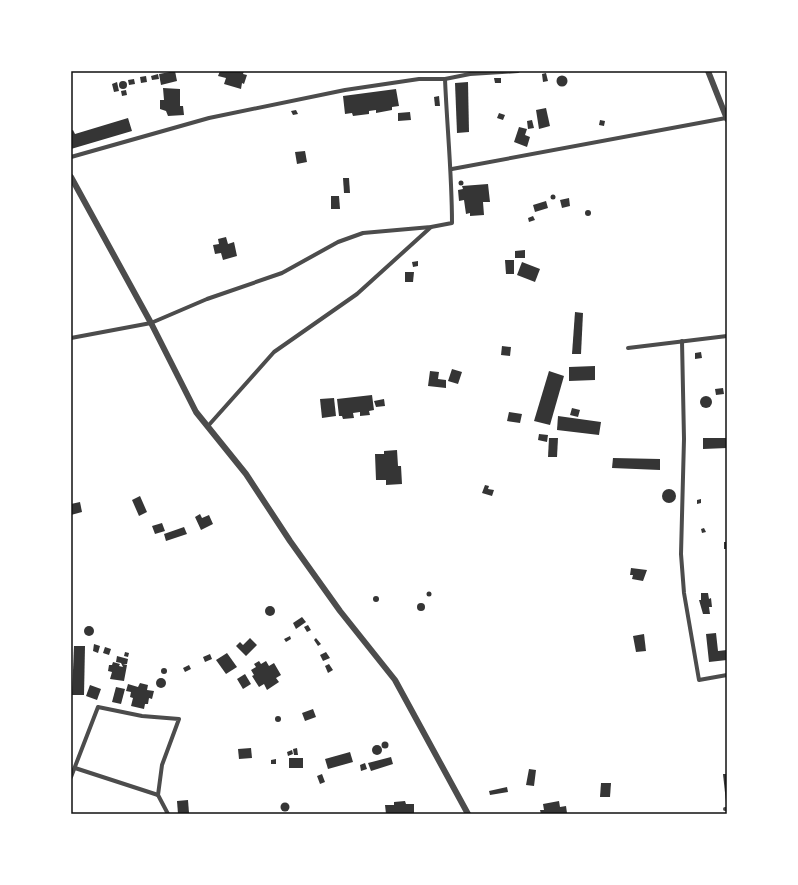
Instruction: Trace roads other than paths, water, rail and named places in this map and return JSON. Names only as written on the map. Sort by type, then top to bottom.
[{"type":"street","points":[[71,157],[209,118],[346,90],[419,79],[445,79],[470,74],[518,71]]},
{"type":"street","points":[[452,169],[557,151],[727,118],[708,71]]},
{"type":"street","points":[[71,338],[151,323],[206,299],[282,273],[338,242],[363,233],[431,227],[452,223],[452,169],[447,121],[445,79]]},
{"type":"street","points":[[71,177],[151,323],[196,412],[246,474],[290,542],[340,610],[395,680],[468,814]]},
{"type":"street","points":[[208,426],[274,352],[356,294],[431,227]]},
{"type":"street","points":[[628,348],[727,336]]},
{"type":"street","points":[[682,341],[684,439],[681,554],[684,593],[699,680],[727,675]]},
{"type":"street","points":[[71,778],[98,707],[142,716],[179,719],[162,766],[158,795],[168,814]]},
{"type":"street","points":[[75,768],[158,795]]}]
